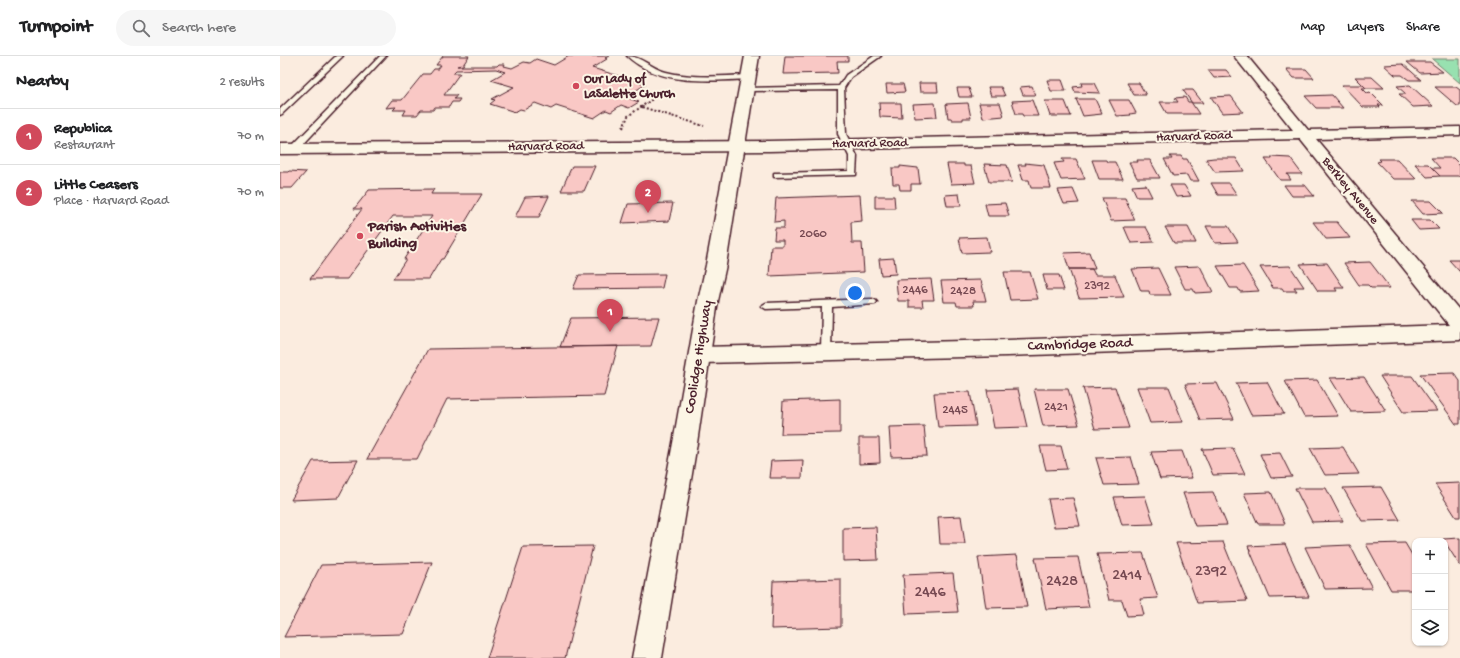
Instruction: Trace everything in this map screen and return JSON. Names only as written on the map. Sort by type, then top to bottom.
[{"type":"main road","name":"Coolidge Highway","points":[[647,658],[700,355],[708,301],[716,265],[752,56]]},
{"type":"street","name":"Berkley Avenue","points":[[1240,56],[1460,326]]},
{"type":"street","name":"Harvard Road","points":[[287,149],[847,145],[1460,131]]},
{"type":"street","name":"Cambridge Road","points":[[700,355],[1007,348],[1460,332]]},
{"type":"lane","points":[[280,113],[340,56]]},
{"type":"lane","points":[[287,149],[383,56]]},
{"type":"lane","points":[[630,56],[656,71],[684,76],[748,83],[841,88]]},
{"type":"lane","points":[[777,175],[853,173],[853,156],[842,134],[841,88],[848,76],[878,56]]},
{"type":"lane","points":[[766,306],[872,302]]},
{"type":"lane","points":[[826,352],[827,304]]},
{"type":"path","points":[[622,130],[628,116],[684,76]]},
{"type":"path","points":[[641,107],[705,127]]},
{"type":"green space","points":[[1432,59],[1460,59],[1460,83]]},
{"type":"building","name":"Our Lady of LaSalette Church","points":[[443,56],[469,56],[463,65],[457,66],[497,66],[499,64],[505,64],[504,66],[512,68],[524,62],[530,63],[536,59],[554,65],[569,56],[609,56],[605,58],[607,59],[592,68],[646,84],[635,91],[639,93],[630,99],[639,102],[629,108],[621,105],[611,112],[606,110],[594,118],[556,106],[551,109],[535,103],[524,110],[520,109],[515,112],[490,104],[495,100],[492,99],[514,87],[491,80],[505,72],[496,69],[456,70],[453,73],[460,73],[444,95],[457,95],[454,99],[460,99],[458,102],[452,102],[449,107],[435,107],[433,110],[421,110],[417,115],[403,115],[406,110],[393,110],[396,107],[386,108],[392,100],[402,100],[423,74],[430,74],[434,69],[438,69],[441,65],[436,65]]},
{"type":"building","points":[[785,56],[848,56],[848,61],[837,61],[838,73],[783,74]]},
{"type":"building","points":[[1407,62],[1430,62],[1443,72],[1420,73]]},
{"type":"building","points":[[1403,64],[1421,80],[1409,80],[1402,75],[1395,75],[1384,65]]},
{"type":"building","points":[[1286,69],[1306,69],[1314,78],[1294,78]]},
{"type":"building","points":[[1208,70],[1226,70],[1232,77],[1214,78]]},
{"type":"building","points":[[1355,77],[1372,77],[1384,88],[1366,88]]},
{"type":"building","points":[[1047,80],[1062,80],[1066,91],[1051,91]]},
{"type":"building","points":[[919,83],[937,83],[938,92],[920,92]]},
{"type":"building","points":[[1081,83],[1095,83],[1100,93],[1075,92],[1073,87],[1082,86]]},
{"type":"building","points":[[1127,83],[1139,83],[1146,95],[1134,95]]},
{"type":"building","points":[[886,84],[903,84],[905,92],[887,93]]},
{"type":"building","points":[[1342,85],[1363,85],[1366,88],[1362,88],[1367,93],[1370,92],[1383,105],[1378,105],[1380,107],[1363,107]]},
{"type":"building","points":[[1410,85],[1433,106],[1413,107],[1399,94],[1406,94],[1397,86]]},
{"type":"building","points":[[1032,86],[1036,95],[1023,95],[1020,87]]},
{"type":"building","points":[[988,87],[1001,87],[1005,96],[991,96]]},
{"type":"building","points":[[1435,87],[1456,87],[1460,90],[1460,106],[1457,106]]},
{"type":"building","points":[[957,88],[969,88],[972,97],[959,97]]},
{"type":"building","points":[[1183,90],[1193,90],[1203,103],[1192,103]]},
{"type":"building","points":[[1332,95],[1343,108],[1316,108],[1305,96]]},
{"type":"building","points":[[1231,96],[1243,112],[1222,113],[1211,97]]},
{"type":"building","points":[[1185,97],[1188,102],[1191,102],[1199,114],[1167,114],[1160,102],[1178,102],[1175,98]]},
{"type":"building","points":[[1076,99],[1095,99],[1102,114],[1083,116]]},
{"type":"building","points":[[1032,100],[1038,116],[1023,116],[1022,114],[1016,114],[1012,101]]},
{"type":"building","points":[[1109,100],[1129,100],[1136,113],[1117,116]]},
{"type":"building","points":[[1045,101],[1065,101],[1071,116],[1050,116]]},
{"type":"building","points":[[879,103],[901,103],[902,118],[880,117]]},
{"type":"building","points":[[935,103],[937,117],[915,118],[913,104]]},
{"type":"building","points":[[968,103],[971,118],[952,120],[951,118],[948,118],[946,104]]},
{"type":"building","points":[[979,103],[1000,103],[1004,116],[983,118]]},
{"type":"building","points":[[1170,156],[1181,156],[1183,159],[1187,159],[1199,181],[1190,181],[1187,175],[1173,176],[1164,159],[1172,159]]},
{"type":"building","points":[[1271,157],[1290,158],[1302,174],[1287,174],[1291,180],[1280,180],[1265,159],[1272,159]]},
{"type":"building","points":[[1236,158],[1244,171],[1215,172],[1206,159]]},
{"type":"building","points":[[1431,158],[1453,158],[1460,165],[1460,176],[1440,176],[1432,168],[1440,168]]},
{"type":"building","points":[[1062,159],[1076,159],[1085,179],[1061,180],[1054,163],[1064,162]]},
{"type":"building","points":[[1379,159],[1397,159],[1416,179],[1393,179],[1377,162],[1381,161]]},
{"type":"building","points":[[1092,160],[1106,160],[1107,162],[1115,162],[1123,179],[1099,179]]},
{"type":"building","points":[[1137,160],[1150,160],[1160,178],[1137,178],[1129,162],[1138,162]]},
{"type":"building","points":[[1025,163],[1044,165],[1051,188],[1031,188],[1029,180],[1023,180],[1018,165],[1026,165]]},
{"type":"building","points":[[947,164],[964,164],[964,166],[971,166],[975,183],[951,184]]},
{"type":"building","points":[[984,164],[1007,165],[1012,182],[989,182]]},
{"type":"building","points":[[1415,164],[1428,164],[1440,176],[1427,177]]},
{"type":"building","points":[[572,166],[595,166],[584,191],[561,191]]},
{"type":"building","points":[[900,166],[918,168],[920,184],[911,184],[911,190],[900,190],[899,184],[893,184],[892,168],[900,168]]},
{"type":"building","points":[[280,172],[306,172],[292,188],[280,188]]},
{"type":"building","points":[[1211,183],[1229,183],[1237,195],[1218,195]]},
{"type":"building","points":[[1146,185],[1152,197],[1137,197],[1132,186]]},
{"type":"building","points":[[1170,185],[1184,185],[1191,196],[1176,197]]},
{"type":"building","points":[[1284,185],[1305,185],[1314,196],[1292,196]]},
{"type":"building","name":"Parish Activities Building","points":[[434,189],[431,194],[482,194],[443,259],[441,259],[429,279],[393,279],[432,216],[393,216],[347,279],[310,279],[362,209],[354,209],[369,190]]},
{"type":"building","points":[[1073,189],[1079,203],[1064,204],[1058,190]]},
{"type":"building","points":[[959,194],[961,206],[947,206],[945,195]]},
{"type":"building","points":[[860,195],[862,221],[851,222],[852,243],[862,243],[864,272],[769,276],[771,246],[783,246],[783,240],[774,240],[775,228],[784,228],[784,221],[774,222],[776,198]]},
{"type":"building","points":[[549,196],[539,217],[515,217],[525,197]]},
{"type":"building","points":[[875,196],[894,196],[895,208],[875,208]]},
{"type":"building","points":[[1102,198],[1125,198],[1135,220],[1111,221]]},
{"type":"building","points":[[1412,201],[1431,201],[1443,213],[1423,214]]},
{"type":"building","points":[[673,203],[669,221],[622,223],[628,204]]},
{"type":"building","points":[[1005,203],[1009,216],[988,216],[985,204]]},
{"type":"building","points":[[1411,220],[1430,220],[1439,229],[1419,230]]},
{"type":"building","points":[[1313,222],[1337,222],[1350,238],[1326,239]]},
{"type":"building","points":[[1206,226],[1228,226],[1238,242],[1215,243]]},
{"type":"building","points":[[1124,227],[1146,227],[1154,242],[1131,243]]},
{"type":"building","points":[[1165,227],[1188,227],[1196,243],[1174,243]]},
{"type":"building","points":[[987,237],[990,252],[962,253],[959,238]]},
{"type":"building","points":[[1089,252],[1095,269],[1069,269],[1064,253]]},
{"type":"building","points":[[894,258],[896,274],[881,275],[879,259]]},
{"type":"building","points":[[1449,260],[1460,260],[1460,272]]},
{"type":"building","points":[[1370,262],[1390,288],[1371,288],[1368,285],[1359,285],[1344,263]]},
{"type":"building","points":[[1327,263],[1344,288],[1335,288],[1337,291],[1318,291],[1300,264]]},
{"type":"building","points":[[1243,265],[1259,291],[1240,292],[1238,288],[1230,288],[1217,266]]},
{"type":"building","points":[[1200,266],[1213,292],[1195,293],[1193,289],[1185,289],[1174,267]]},
{"type":"building","points":[[1290,266],[1304,287],[1294,287],[1297,291],[1284,291],[1282,288],[1273,288],[1260,267]]},
{"type":"building","points":[[1158,268],[1171,295],[1150,295],[1149,291],[1141,291],[1132,269]]},
{"type":"building","points":[[1069,269],[1092,269],[1095,275],[1115,275],[1124,297],[1079,298]]},
{"type":"building","points":[[1004,272],[1030,272],[1038,299],[1010,300]]},
{"type":"building","points":[[665,274],[662,288],[573,289],[579,275]]},
{"type":"building","points":[[1043,275],[1059,275],[1064,290],[1047,290]]},
{"type":"building","points":[[931,279],[934,300],[922,300],[923,307],[909,307],[909,301],[898,301],[896,280]]},
{"type":"building","points":[[981,280],[986,301],[973,301],[974,306],[957,306],[956,302],[944,302],[941,281]]},
{"type":"building","points":[[659,317],[651,346],[560,347],[571,318]]},
{"type":"building","points":[[618,346],[604,396],[447,399],[417,459],[367,459],[428,349]]},
{"type":"building","points":[[1454,373],[1460,381],[1460,424],[1456,424],[1420,374]]},
{"type":"building","points":[[1380,376],[1412,376],[1437,411],[1403,412]]},
{"type":"building","points":[[1364,377],[1386,411],[1351,412],[1330,378]]},
{"type":"building","points":[[1317,380],[1338,416],[1304,417],[1285,381]]},
{"type":"building","points":[[1267,382],[1284,414],[1251,415],[1236,383]]},
{"type":"building","points":[[1217,383],[1234,419],[1200,420],[1185,384]]},
{"type":"building","points":[[1115,387],[1129,428],[1095,429],[1083,388]]},
{"type":"building","points":[[1137,387],[1169,387],[1183,422],[1150,423]]},
{"type":"building","points":[[1018,389],[1027,427],[994,428],[987,390]]},
{"type":"building","points":[[1034,389],[1068,389],[1079,425],[1043,426]]},
{"type":"building","points":[[970,392],[976,426],[938,427],[934,393]]},
{"type":"building","points":[[840,399],[840,433],[781,434],[783,401]]},
{"type":"building","points":[[924,426],[927,456],[891,457],[889,427]]},
{"type":"building","points":[[859,438],[879,438],[880,463],[859,464]]},
{"type":"building","points":[[1040,446],[1061,446],[1067,469],[1046,470]]},
{"type":"building","points":[[1343,447],[1359,474],[1325,475],[1310,448]]},
{"type":"building","points":[[1233,448],[1245,474],[1213,475],[1202,449]]},
{"type":"building","points":[[1182,451],[1192,478],[1160,479],[1151,452]]},
{"type":"building","points":[[1280,453],[1292,477],[1271,478],[1260,454]]},
{"type":"building","points":[[1131,457],[1139,484],[1104,485],[1096,458]]},
{"type":"building","points":[[358,460],[338,498],[291,500],[313,461]]},
{"type":"building","points":[[803,460],[802,478],[769,478],[771,461]]},
{"type":"building","points":[[1460,483],[1460,517],[1456,517],[1435,484]]},
{"type":"building","points":[[1381,487],[1400,520],[1362,521],[1343,488]]},
{"type":"building","points":[[1295,488],[1326,488],[1343,521],[1312,522]]},
{"type":"building","points":[[1213,492],[1227,525],[1195,526],[1183,493]]},
{"type":"building","points":[[1271,492],[1285,524],[1258,524],[1244,493]]},
{"type":"building","points":[[1145,496],[1154,524],[1122,525],[1114,497]]},
{"type":"building","points":[[1073,498],[1080,526],[1054,527],[1048,499]]},
{"type":"building","points":[[961,516],[965,544],[940,544],[938,517]]},
{"type":"building","points":[[876,527],[878,560],[843,561],[843,528]]},
{"type":"building","points":[[1460,538],[1460,566],[1448,547],[1448,539]]},
{"type":"building","points":[[1223,542],[1247,601],[1197,603],[1176,543]]},
{"type":"building","points":[[1405,543],[1412,555],[1412,590],[1391,590],[1366,544]]},
{"type":"building","points":[[1285,544],[1309,597],[1270,598],[1248,546]]},
{"type":"building","points":[[1350,545],[1372,588],[1325,589],[1305,547]]},
{"type":"building","points":[[593,546],[565,658],[487,658],[523,547]]},
{"type":"building","points":[[1143,553],[1158,598],[1140,599],[1144,615],[1127,616],[1122,600],[1109,600],[1097,554]]},
{"type":"building","points":[[1017,555],[1027,607],[986,608],[978,557]]},
{"type":"building","points":[[1078,557],[1089,607],[1046,609],[1035,558]]},
{"type":"building","points":[[432,562],[403,634],[284,637],[321,565]]},
{"type":"building","points":[[953,573],[958,612],[906,614],[903,575]]},
{"type":"building","points":[[841,579],[841,627],[771,629],[773,581]]},
{"type":"place","name":"Our Lady of LaSalette Church","points":[[576,86]]},
{"type":"place","name":"Little Ceasers","points":[[648,213]]},
{"type":"place","name":"Parish Activities Building","points":[[360,236]]},
{"type":"place","name":"Republica","points":[[610,332]]}]
